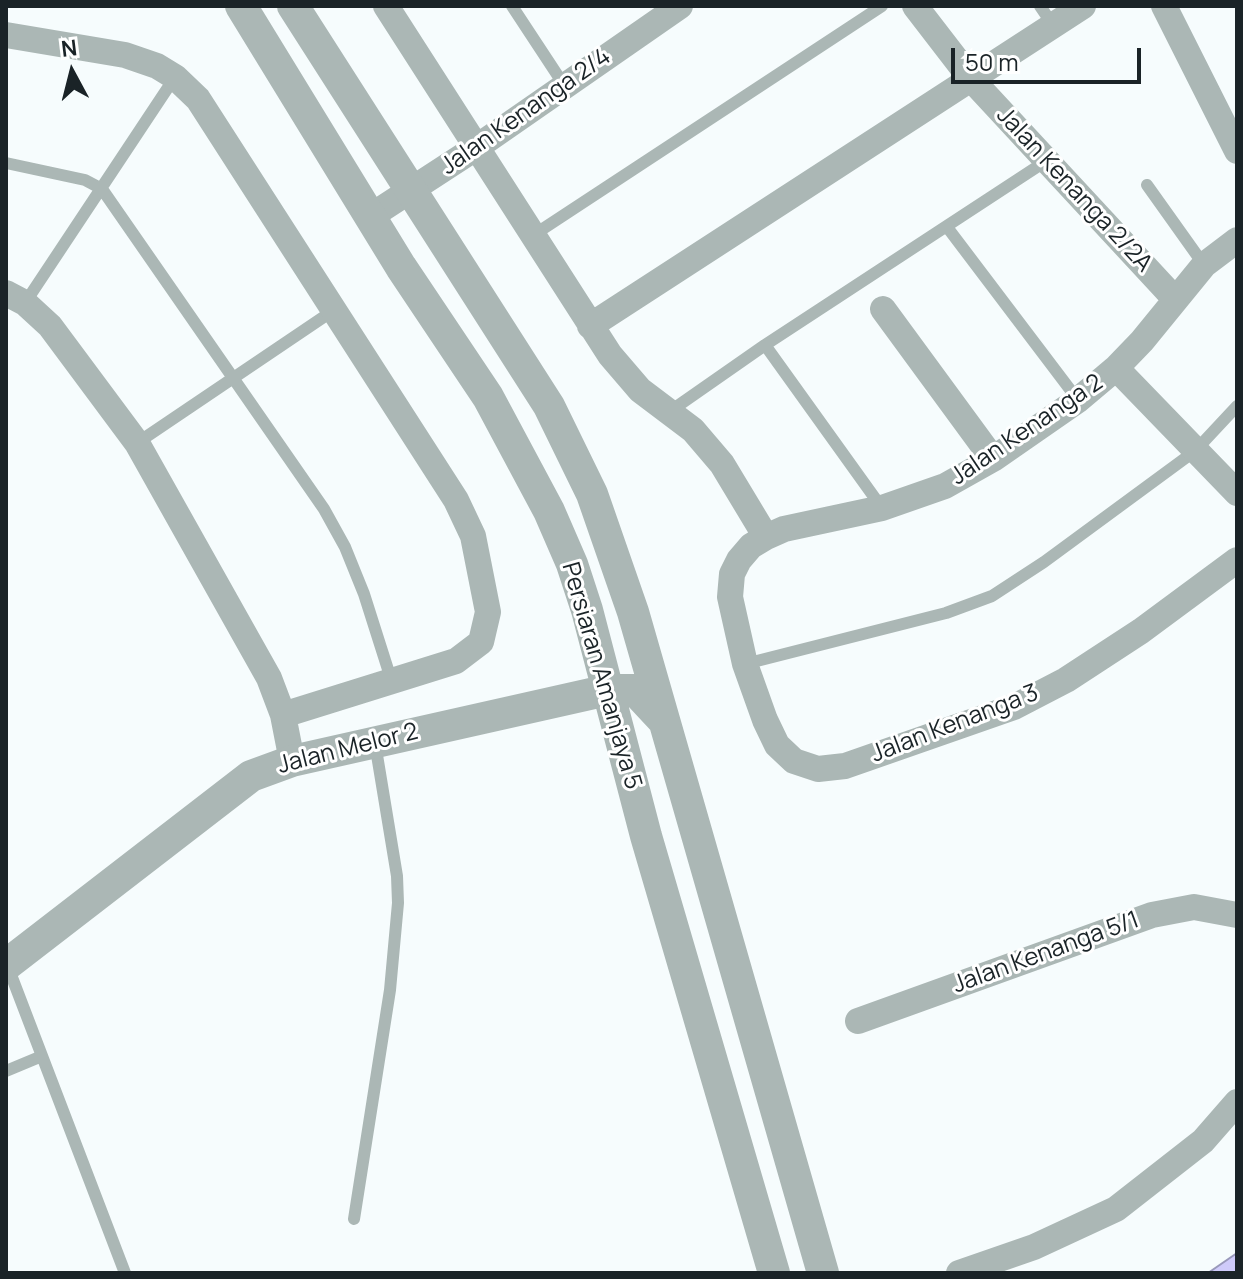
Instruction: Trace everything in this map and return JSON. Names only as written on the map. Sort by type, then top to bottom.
[{"type":"street","name":"Persiaran Amanjaya 5","points":[[241,6],[401,267],[488,397],[549,511],[572,564],[646,836],[774,1273]]},
{"type":"street","name":"Persiaran Amanjaya 5","points":[[293,6],[549,406],[575,456],[616,557],[633,612],[823,1273]]},
{"type":"street","points":[[386,6],[610,355],[640,390],[693,430],[722,464],[766,537]]},
{"type":"street","name":"Jalan Kenanga 2/4","points":[[371,216],[477,147],[564,85],[651,14],[680,6]]},
{"type":"street","name":"Jalan Kenanga 2/2A","points":[[915,6],[972,80],[1174,298]]},
{"type":"street","points":[[590,326],[972,80],[1047,16],[1083,6]]},
{"type":"street","points":[[1164,6],[1237,151]]},
{"type":"street","points":[[6,35],[125,55],[157,66],[175,77],[198,99],[456,500],[473,536],[488,612],[481,642],[456,661],[283,715]]},
{"type":"street","name":"Jalan Kenanga 2","points":[[745,664],[730,597],[732,574],[751,546],[784,529],[882,508],[945,486],[993,459],[1078,400],[1116,368],[1204,265],[1237,240]]},
{"type":"street","points":[[16,298],[50,326],[137,443],[269,678],[283,715],[292,761]]},
{"type":"street","points":[[883,309],[993,459]]},
{"type":"street","points":[[1116,368],[1237,493]]},
{"type":"street","name":"Jalan Kenanga 3","points":[[745,664],[777,745],[794,761],[818,769],[845,766],[1014,707],[1066,680],[1141,631],[1237,560]]},
{"type":"street","points":[[608,690],[629,661],[633,612]]},
{"type":"street","points":[[608,690],[635,690],[665,722]]},
{"type":"street","name":"Jalan Melor 2","points":[[7,964],[251,776],[292,761],[374,741],[608,690]]},
{"type":"street","name":"Jalan Kenanga 5/1","points":[[858,1021],[1152,915],[1194,907],[1237,915]]},
{"type":"street","points":[[959,1273],[1034,1247],[1116,1209],[1203,1141],[1237,1102]]},
{"type":"lane","points":[[512,6],[564,85]]},
{"type":"lane","points":[[532,236],[882,6]]},
{"type":"lane","points":[[16,298],[102,189],[175,77]]},
{"type":"lane","points":[[669,412],[765,345],[1046,161]]},
{"type":"lane","points":[[6,163],[85,180],[102,189],[324,509],[345,547],[364,594],[391,679]]},
{"type":"lane","points":[[1147,185],[1204,265]]},
{"type":"lane","points":[[947,227],[1078,400]]},
{"type":"lane","points":[[137,443],[334,310]]},
{"type":"lane","points":[[765,345],[882,508]]},
{"type":"lane","points":[[745,664],[946,613],[992,596],[1044,562],[1195,451],[1237,406]]},
{"type":"lane","points":[[354,1219],[390,990],[398,903],[397,876],[374,741]]},
{"type":"lane","points":[[7,964],[125,1273]]},
{"type":"lane","points":[[6,1071],[42,1056]]},
{"type":"shaded area","points":[[1237,1253],[1237,1273],[1208,1273]]}]
